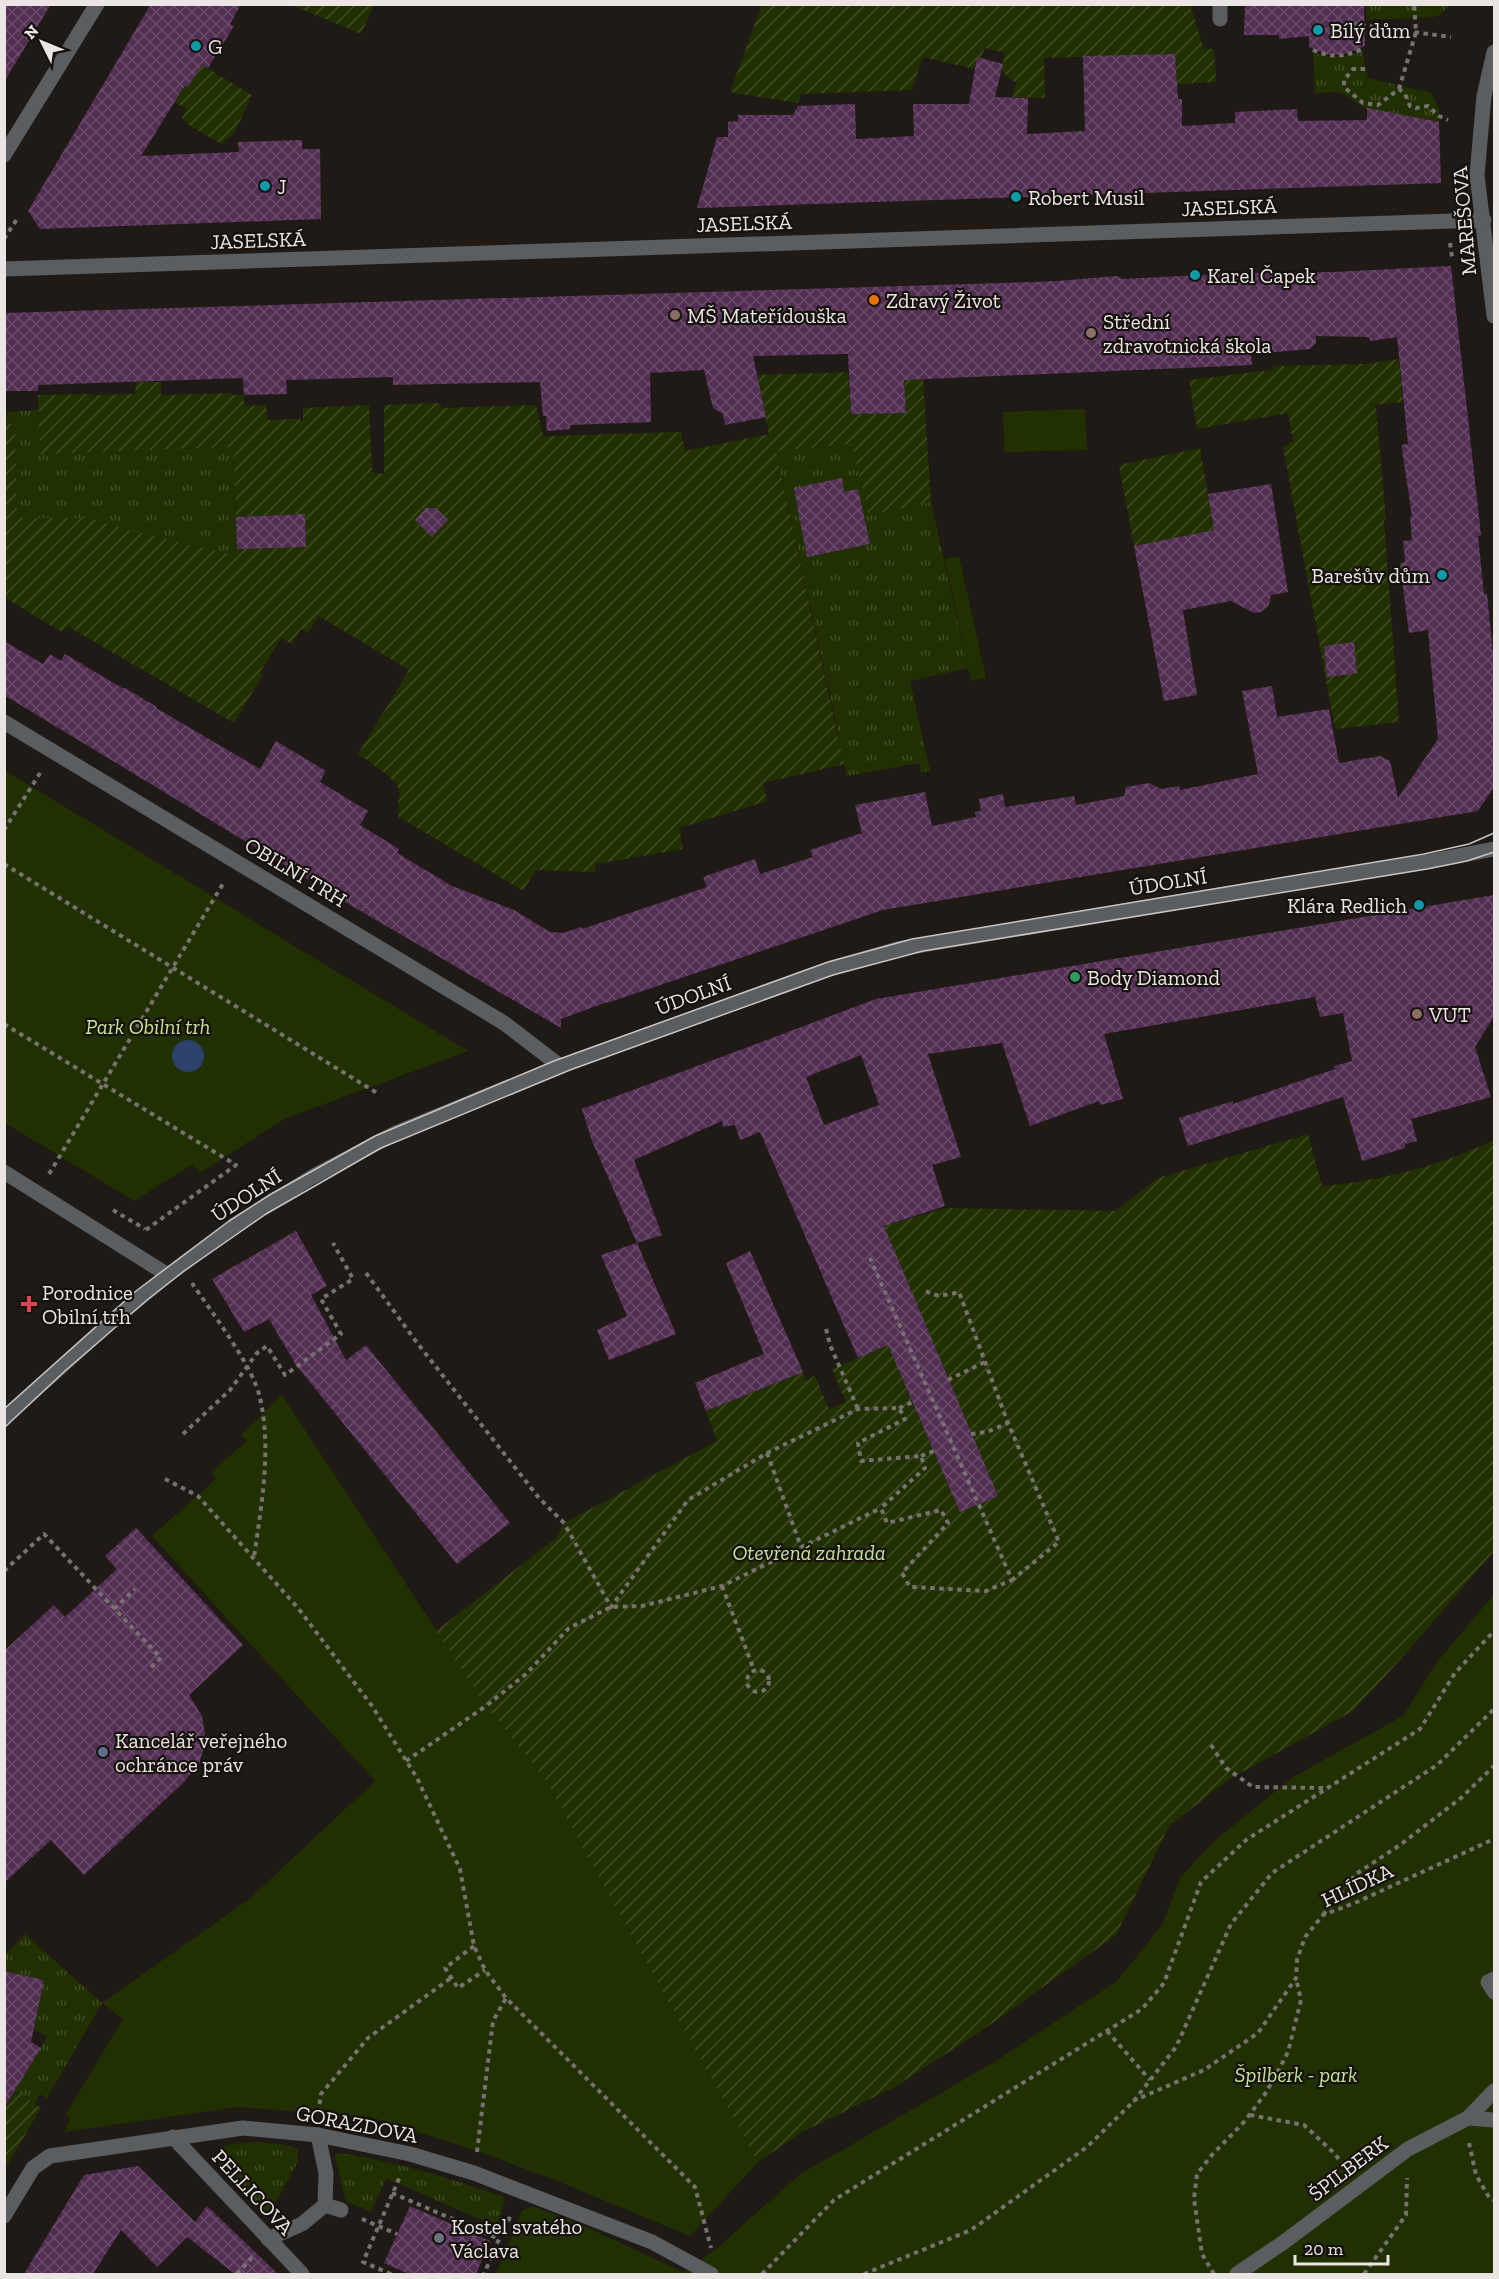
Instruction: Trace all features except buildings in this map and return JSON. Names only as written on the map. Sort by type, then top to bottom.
[{"type":"street","points":[[4,155],[97,4]]},
{"type":"street","name":"MAREŠOVA","points":[[1494,52],[1484,96],[1477,176],[1494,316]]},
{"type":"street","name":"JASELSKÁ","points":[[4,269],[1484,220]]},
{"type":"street","name":"OBILNÍ TRH","points":[[4,722],[504,1023],[560,1066]]},
{"type":"street","name":"ÚDOLNÍ","points":[[4,1418],[113,1320],[174,1270],[230,1229],[280,1197],[369,1147],[451,1110],[560,1066],[789,983],[898,950],[1494,849]]},
{"type":"street","points":[[4,1172],[174,1270]]},
{"type":"street","points":[[1494,1979],[1488,1982],[1494,1992]]},
{"type":"street","points":[[1468,2118],[1494,2091]]},
{"type":"street","points":[[1468,2118],[1494,2120]]},
{"type":"street","name":"ŠPILBERK","points":[[1237,2274],[1408,2149],[1468,2118]]},
{"type":"street","name":"GORAZDOVA","points":[[4,2216],[33,2168],[50,2156],[243,2128],[318,2135],[410,2154],[474,2173],[652,2241],[710,2274]]},
{"type":"street","points":[[268,2239],[302,2224],[324,2205],[326,2173],[318,2135]]},
{"type":"street","name":"PELLICOVA","points":[[173,2137],[302,2274]]},
{"type":"street","points":[[324,2205],[342,2210]]},
{"type":"path","points":[[1365,69],[1353,69],[1344,80],[1344,87],[1355,99],[1371,106],[1378,105],[1398,89],[1416,32],[1414,4]]},
{"type":"path","points":[[1352,24],[1451,37]]},
{"type":"path","points":[[1313,50],[1333,57],[1350,55],[1362,49]]},
{"type":"path","points":[[1398,89],[1405,94],[1410,106],[1416,108],[1428,106],[1439,116],[1448,120]]},
{"type":"path","points":[[4,239],[17,219]]},
{"type":"path","points":[[4,830],[53,751]]},
{"type":"path","points":[[38,1191],[237,861]]},
{"type":"path","points":[[4,864],[377,1093]]},
{"type":"path","points":[[4,1024],[236,1165],[140,1235]]},
{"type":"path","points":[[183,1434],[230,1390],[246,1366],[257,1353],[267,1346],[285,1375],[341,1334],[321,1299],[353,1279],[333,1243]]},
{"type":"path","points":[[870,1258],[1012,1580]]},
{"type":"path","points":[[174,1270],[246,1366],[260,1396],[266,1444],[254,1558]]},
{"type":"path","points":[[366,1272],[418,1344],[539,1498],[564,1523],[611,1607]]},
{"type":"path","points":[[881,1508],[887,1523],[941,1510],[948,1523],[902,1573],[910,1587],[986,1591],[1012,1580],[1059,1542],[1008,1423],[959,1292],[943,1296],[926,1291]]},
{"type":"path","points":[[826,1329],[830,1345],[858,1409]]},
{"type":"path","points":[[948,1380],[985,1362]]},
{"type":"path","points":[[611,1607],[688,1500],[767,1453],[858,1409],[899,1408],[913,1402]]},
{"type":"path","points":[[899,1408],[905,1419],[858,1443],[861,1461],[921,1456],[934,1451]]},
{"type":"path","points":[[971,1434],[987,1432],[1008,1423]]},
{"type":"path","points":[[767,1453],[801,1547]]},
{"type":"path","points":[[406,1761],[486,1706],[526,1674],[569,1628],[611,1607],[642,1606],[722,1586],[881,1508],[925,1468],[921,1456]]},
{"type":"path","points":[[165,1479],[198,1496],[298,1608],[372,1706],[417,1778],[460,1869],[474,1946],[485,1970],[506,1998],[695,2187],[713,2256],[710,2274]]},
{"type":"path","points":[[4,1571],[44,1534],[161,1658],[150,1668]]},
{"type":"path","points":[[722,1586],[754,1670]]},
{"type":"path","points":[[114,1609],[135,1589]]},
{"type":"path","points":[[762,2274],[834,2200],[1142,2009],[1164,1983],[1202,1882],[1246,1840],[1420,1729],[1455,1673],[1494,1631]]},
{"type":"path","points":[[754,1670],[763,1670],[769,1676],[769,1685],[763,1691],[752,1690],[748,1684],[750,1674],[754,1670]]},
{"type":"path","points":[[864,2274],[971,2230],[1087,2147],[1133,2102],[1176,2047],[1231,1924],[1272,1873],[1437,1765],[1494,1709]]},
{"type":"path","points":[[1211,1745],[1226,1767],[1253,1787],[1326,1788]]},
{"type":"path","points":[[1323,1915],[1356,1874],[1400,1845],[1461,1798],[1494,1766]]},
{"type":"path","name":"HLÍDKA","points":[[1133,2102],[1204,2070],[1258,2033],[1296,1978],[1297,1960],[1305,1937],[1323,1915],[1357,1902],[1494,1839]]},
{"type":"path","points":[[474,1946],[445,1968],[458,1988],[485,1970]]},
{"type":"path","points":[[318,2116],[321,2094],[368,2038],[451,1978]]},
{"type":"path","points":[[1215,2274],[1202,2254],[1194,2199],[1197,2174],[1250,2115],[1265,2094],[1288,2052],[1300,2000],[1296,1978]]},
{"type":"path","points":[[474,2173],[493,2021],[506,1998]]},
{"type":"path","points":[[1107,2031],[1150,2080]]},
{"type":"path","points":[[1250,2115],[1304,2125],[1335,2154],[1358,2187]]},
{"type":"path","points":[[1468,2118],[1467,2138],[1476,2175],[1490,2199],[1494,2200]]},
{"type":"path","points":[[1364,2274],[1406,2215],[1408,2149]]},
{"type":"path","points":[[391,2274],[363,2262],[392,2193],[499,2239],[484,2274]]},
{"type":"path","points":[[367,2222],[397,2234]]},
{"type":"green space","points":[[374,4],[361,34],[292,5]]},
{"type":"green space","points":[[762,4],[1190,5],[1204,49],[1214,49],[1216,82],[1177,84],[1175,54],[1044,58],[1045,98],[1012,97],[1016,83],[1001,71],[1005,53],[985,48],[981,58],[977,58],[974,69],[923,57],[912,90],[801,94],[798,103],[730,92]]},
{"type":"green space","points":[[1366,4],[1449,5],[1441,14],[1434,17],[1367,20]]},
{"type":"green space","points":[[1362,51],[1368,78],[1431,93],[1439,108],[1439,122],[1368,110],[1340,92],[1315,93],[1313,52],[1338,57]]},
{"type":"green space","points":[[202,65],[252,95],[234,134],[221,144],[187,124],[182,118],[187,109],[174,102],[185,85],[188,87]]},
{"type":"green space","points":[[921,349],[931,502],[869,515],[852,444],[776,451],[844,764],[763,783],[767,801],[679,828],[683,849],[596,864],[595,872],[536,870],[523,891],[399,817],[399,789],[381,770],[358,754],[409,670],[319,616],[308,633],[301,629],[292,644],[281,638],[260,672],[263,675],[234,723],[67,626],[62,632],[5,598],[4,411],[15,430],[17,518],[91,518],[125,529],[236,556],[237,549],[306,546],[305,514],[236,517],[233,447],[40,454],[38,395],[93,394],[94,397],[96,395],[135,394],[136,382],[161,382],[161,395],[232,393],[233,395],[244,395],[244,406],[266,405],[267,420],[300,419],[301,421],[303,420],[303,408],[369,405],[372,472],[384,474],[384,405],[440,403],[441,408],[536,405],[543,436],[681,432],[685,451],[769,434],[757,375],[848,372],[851,414],[905,413],[904,366]]},
{"type":"green space","points":[[1399,359],[1403,402],[1375,405],[1374,407],[1376,408],[1386,519],[1384,520],[1399,722],[1335,729],[1283,447],[1293,441],[1288,413],[1197,429],[1189,380],[1273,370],[1273,366],[1365,364]]},
{"type":"green space","points":[[1085,409],[1087,450],[1004,452],[1003,412]]},
{"type":"green space","points":[[38,410],[40,454],[233,447],[237,556],[125,529],[91,518],[17,518],[15,430],[6,412]]},
{"type":"green space","points":[[853,444],[870,515],[931,502],[968,668],[910,681],[930,771],[921,772],[919,763],[847,776],[776,451]]},
{"type":"green space","points":[[1200,448],[1214,530],[1134,546],[1119,465]]},
{"type":"green space","points":[[959,556],[986,678],[971,681],[945,559]]},
{"type":"green space","name":"Park Obilní trh","points":[[4,770],[468,1051],[284,1119],[200,1173],[193,1164],[134,1201],[5,1123]]},
{"type":"green space","name":"Otevřená zahrada","points":[[1308,1134],[1322,1186],[1410,1171],[1494,1140],[1494,1551],[1353,1711],[1228,1780],[1169,1826],[1116,1935],[984,2029],[893,2088],[802,2132],[758,2162],[548,1783],[486,1706],[436,1631],[555,1539],[564,1523],[717,1441],[706,1411],[803,1372],[806,1380],[815,1376],[829,1409],[846,1402],[832,1369],[888,1345],[960,1512],[997,1496],[884,1226],[946,1208],[1115,1211],[1158,1178]]},
{"type":"green space","points":[[282,1395],[486,1706],[548,1783],[758,2162],[690,2236],[483,2153],[371,2117],[238,2107],[64,2132],[71,2117],[66,2114],[123,2019],[102,2003],[248,1900],[375,1781],[152,1536],[217,1478],[211,1472],[247,1441],[241,1435]]},
{"type":"green space","name":"Špilberk - park","points":[[1494,1594],[1494,2274],[496,2274],[522,2211],[533,2206],[584,2226],[683,2272],[715,2250],[799,2175],[996,2061],[1117,1981],[1162,1925],[1180,1878],[1214,1841],[1293,1777],[1403,1716],[1437,1662]]},
{"type":"green space","points":[[25,1934],[102,2003],[47,2098],[40,2094],[35,2104],[15,2091],[47,2037],[34,2029],[43,1980],[5,1971],[5,1955]]},
{"type":"green space","points":[[15,2091],[41,2108],[5,2169],[5,2108]]},
{"type":"green space","points":[[259,2142],[291,2146],[298,2150],[298,2162],[269,2214],[259,2208],[220,2168],[217,2159],[218,2152],[228,2145]]},
{"type":"green space","points":[[336,2153],[399,2165],[502,2196],[505,2199],[497,2227],[386,2178],[371,2212],[346,2201]]},
{"type":"water","points":[[188,1040],[200,1044],[204,1056],[200,1068],[188,1072],[176,1068],[172,1056],[176,1044]]},
{"type":"tram line","points":[[4,1409],[136,1291],[229,1221],[271,1194],[375,1136],[554,1061],[828,962],[912,939],[1424,854],[1469,844],[1494,833]]},
{"type":"tram line","points":[[4,1428],[147,1300],[184,1271],[266,1214],[381,1148],[570,1070],[833,975],[923,951],[1427,869],[1467,861],[1494,852]]},
{"type":"place","name":"Bílý dům","points":[[1318,30]]},
{"type":"place","name":"G","points":[[196,46]]},
{"type":"place","name":"J","points":[[265,186]]},
{"type":"place","name":"Robert Musil","points":[[1016,197]]},
{"type":"place","name":"Karel Čapek","points":[[1195,275]]},
{"type":"place","name":"Zdravý Život","points":[[874,300]]},
{"type":"place","name":"MŠ Mateřídouška","points":[[675,315]]},
{"type":"place","name":"Střední zdravotnická škola","points":[[1091,333]]},
{"type":"place","name":"Barešův dům","points":[[1442,575]]},
{"type":"place","name":"Klára Redlich","points":[[1419,905]]},
{"type":"place","name":"Body Diamond","points":[[1075,977]]},
{"type":"place","name":"VUT","points":[[1417,1014]]},
{"type":"place","name":"Porodnice Obilní trh","points":[[29,1304]]},
{"type":"place","name":"Kancelář veřejného ochránce práv","points":[[103,1752]]},
{"type":"place","name":"Kostel svatého Václava","points":[[439,2238]]}]
